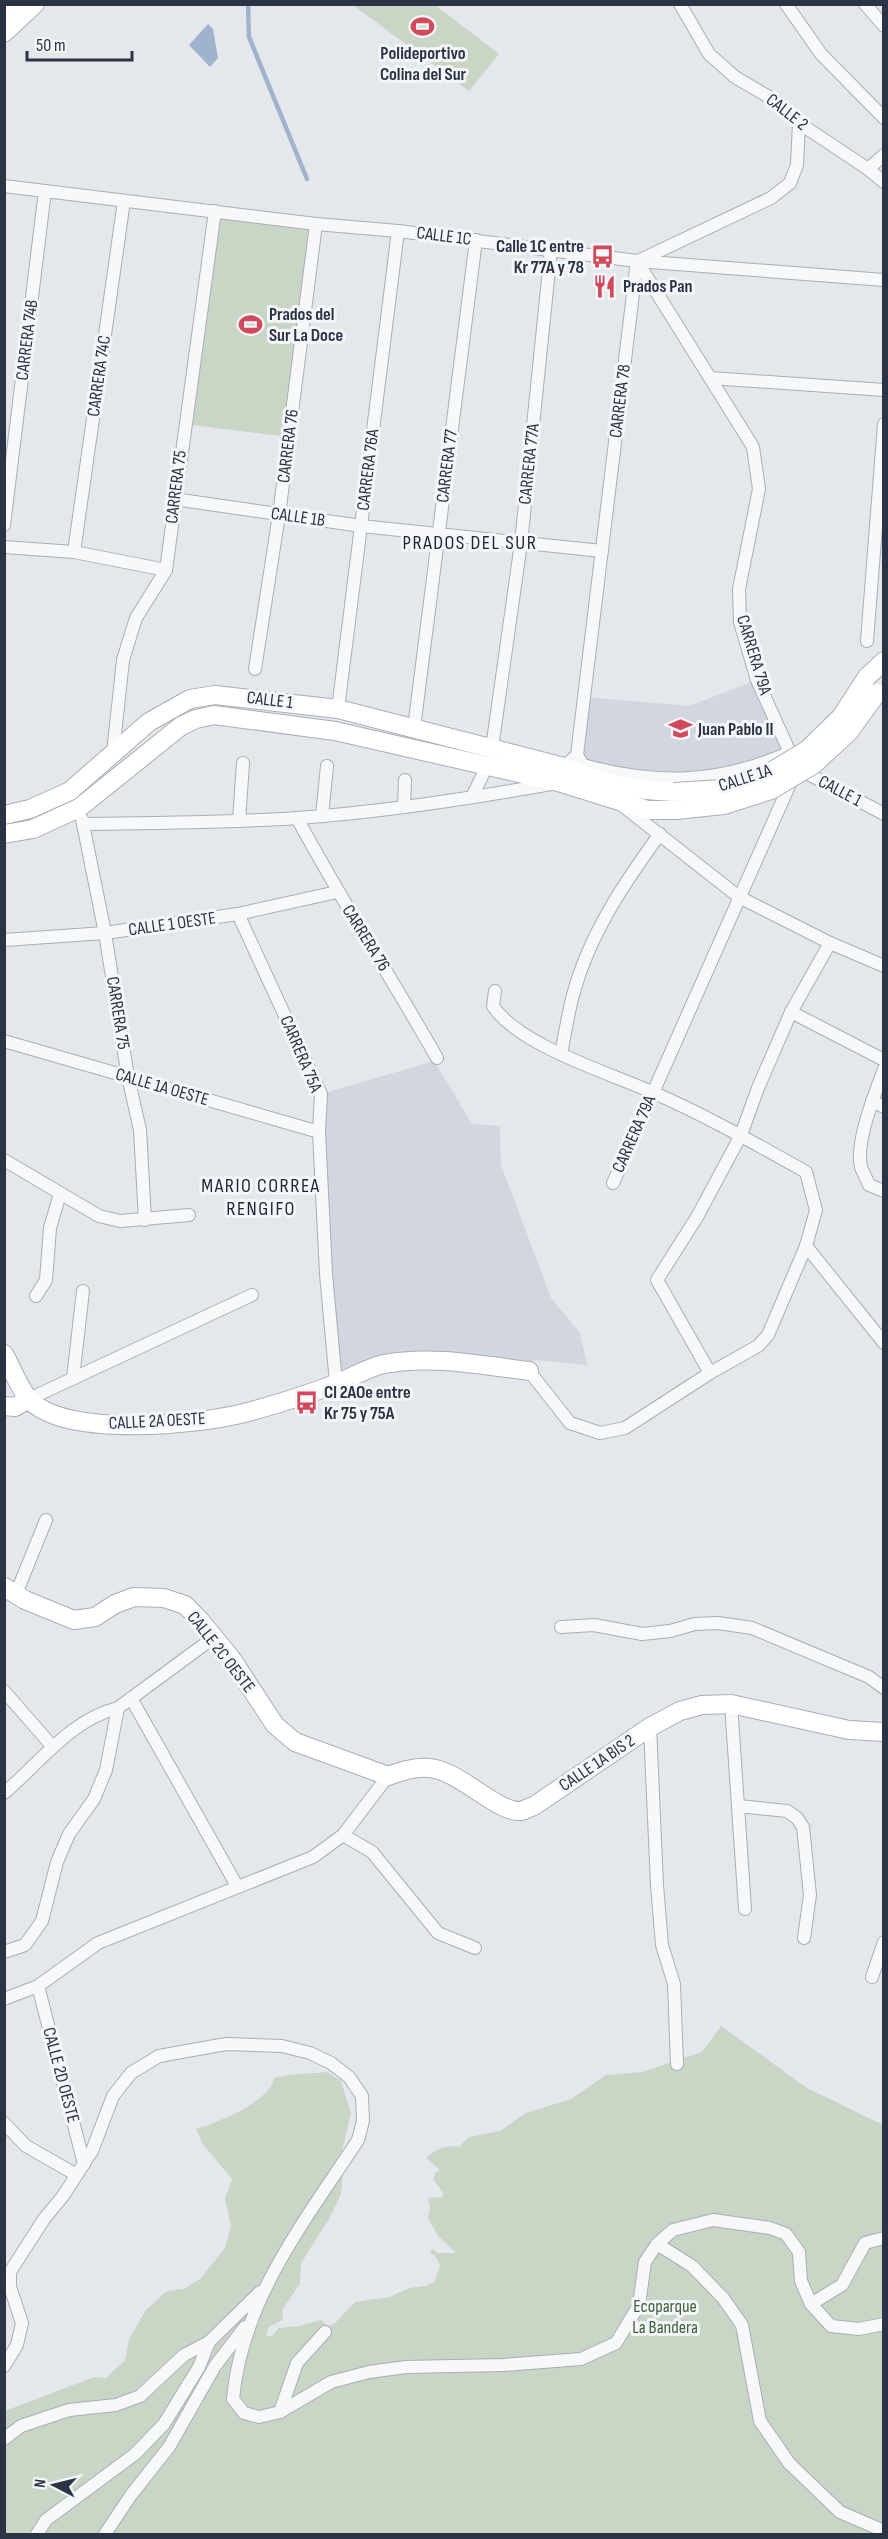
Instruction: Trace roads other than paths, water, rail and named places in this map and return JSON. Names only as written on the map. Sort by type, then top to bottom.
[{"type":"street","points":[[4,14],[14,4]]},
{"type":"street","points":[[4,33],[35,4]]},
{"type":"street","name":"CALLE 2","points":[[680,4],[709,54],[735,77],[779,103],[799,123],[884,182]]},
{"type":"street","points":[[786,4],[821,54],[884,118]]},
{"type":"street","points":[[865,4],[884,26]]},
{"type":"street","points":[[637,261],[771,198],[789,183],[797,165],[799,123]]},
{"type":"street","points":[[868,169],[884,155]]},
{"type":"street","name":"CALLE 1C","points":[[4,186],[316,224],[476,240],[637,261],[884,280]]},
{"type":"street","name":"CARRERA 74B","points":[[4,525],[45,191]]},
{"type":"street","name":"CARRERA 74C","points":[[74,552],[124,201]]},
{"type":"street","name":"CARRERA 75","points":[[113,753],[123,660],[136,618],[166,570],[215,212]]},
{"type":"street","name":"CARRERA 76","points":[[255,669],[279,514],[316,224]]},
{"type":"street","name":"CARRERA 76A","points":[[338,709],[398,231]]},
{"type":"street","name":"CARRERA 77","points":[[414,728],[476,240]]},
{"type":"street","name":"CARRERA 77A","points":[[472,797],[489,757],[521,543],[551,250]]},
{"type":"street","name":"CARRERA 79A","points":[[613,1183],[797,768],[757,680],[740,622],[739,589],[759,489],[753,447],[637,261]]},
{"type":"street","name":"CARRERA 78","points":[[566,768],[602,551],[637,261]]},
{"type":"street","points":[[710,378],[884,390]]},
{"type":"street","points":[[867,640],[884,424]]},
{"type":"street","name":"CALLE 1B","points":[[174,499],[361,526],[602,551]]},
{"type":"street","points":[[4,547],[74,552],[166,570]]},
{"type":"street","name":"CALLE 1A","points":[[617,802],[648,810],[767,774],[807,750],[841,717],[867,677],[884,661]]},
{"type":"street","name":"CALLE 1A","points":[[566,768],[608,784],[675,801],[724,805],[771,790],[813,765],[849,732],[880,689]]},
{"type":"street","name":"CALLE 1","points":[[4,815],[30,809],[70,791],[149,722],[190,699],[215,695],[232,695],[338,709],[414,728],[489,757]]},
{"type":"street","name":"CALLE 1","points":[[81,816],[162,739],[196,719],[214,715],[335,731],[566,768],[617,802],[740,897],[830,943],[884,966]]},
{"type":"street","name":"CALLE 1","points":[[4,834],[81,816],[239,821],[322,816],[404,807],[472,797],[566,768],[583,765],[616,774],[673,780],[719,776],[762,764],[791,752]]},
{"type":"street","points":[[239,821],[243,763]]},
{"type":"street","points":[[322,816],[327,766]]},
{"type":"street","name":"CALLE 1","points":[[797,768],[884,814]]},
{"type":"street","points":[[404,807],[405,780]]},
{"type":"street","name":"CARRERA 75","points":[[81,816],[105,933],[128,1077],[140,1131],[145,1220]]},
{"type":"street","name":"CARRERA 76","points":[[297,818],[337,892],[383,963],[437,1058]]},
{"type":"street","points":[[561,1054],[574,994],[595,936],[624,883],[660,834]]},
{"type":"street","name":"CALLE 1 OESTE","points":[[4,940],[105,933],[238,914],[337,892]]},
{"type":"street","name":"CARRERA 75A","points":[[238,914],[321,1094],[319,1132],[326,1275],[336,1383]]},
{"type":"street","points":[[710,1373],[657,1280],[697,1217],[741,1136],[758,1088],[791,1012],[830,943]]},
{"type":"street","points":[[495,991],[493,1006],[497,1013],[535,1041],[653,1092],[806,1172],[816,1210],[806,1246],[768,1335],[758,1346],[710,1373],[626,1428],[600,1433],[570,1423],[529,1371]]},
{"type":"street","points":[[791,1012],[884,1060]]},
{"type":"street","name":"CALLE 1A OESTE","points":[[4,1041],[319,1132]]},
{"type":"street","points":[[884,1069],[878,1104],[861,1146],[861,1166],[869,1185],[884,1191]]},
{"type":"street","points":[[4,1160],[99,1216],[120,1221],[189,1215]]},
{"type":"street","points":[[36,1296],[46,1280],[50,1228],[60,1194]]},
{"type":"street","points":[[806,1246],[882,1340]]},
{"type":"street","points":[[74,1378],[83,1291]]},
{"type":"street","points":[[4,1406],[15,1407],[252,1295]]},
{"type":"street","name":"CALLE 2A OESTE","points":[[4,1354],[29,1399],[53,1416],[83,1424],[143,1425],[199,1421],[245,1413],[336,1383],[381,1365],[418,1359],[529,1371]]},
{"type":"street","points":[[10,1591],[46,1520]]},
{"type":"street","name":"CALLE 2C OESTE","points":[[10,1591],[25,1600],[74,1620],[94,1617],[115,1604],[134,1597],[164,1598],[185,1605],[231,1658],[275,1725],[294,1742],[388,1776]]},
{"type":"street","points":[[561,1627],[594,1625],[642,1634],[670,1631],[695,1624],[718,1623],[752,1628],[869,1677],[884,1688]]},
{"type":"street","points":[[4,1793],[52,1746],[104,1711],[118,1708],[213,1638]]},
{"type":"street","points":[[4,1691],[52,1746]]},
{"type":"street","points":[[131,1698],[237,1886]]},
{"type":"street","points":[[731,1704],[745,1910]]},
{"type":"street","name":"CALLE 1A BIS 2","points":[[388,1776],[407,1769],[431,1768],[458,1778],[508,1808],[521,1811],[534,1806],[650,1727],[702,1705],[731,1704],[849,1730],[884,1732]]},
{"type":"street","points":[[4,1952],[25,1945],[42,1921],[57,1862],[69,1834],[94,1799],[106,1770],[118,1708]]},
{"type":"street","points":[[650,1727],[657,1885],[662,1945],[674,1984],[677,2064]]},
{"type":"street","points":[[4,1999],[38,1986],[98,1943],[313,1857],[342,1835],[388,1776]]},
{"type":"street","points":[[738,1806],[787,1811],[797,1818],[802,1827],[810,1895],[804,1938]]},
{"type":"street","points":[[342,1835],[372,1852],[438,1933],[475,1948]]},
{"type":"street","points":[[872,1977],[884,1942]]},
{"type":"street","name":"CALLE 2D OESTE","points":[[38,1986],[84,2164]]},
{"type":"street","points":[[4,2366],[17,2345],[22,2323],[10,2286],[10,2272],[92,2151],[113,2096],[131,2073],[159,2056],[226,2044],[282,2046],[310,2053],[331,2063],[349,2078],[362,2096],[363,2121],[358,2140],[277,2265],[249,2322],[236,2371],[233,2399],[244,2413],[259,2417],[280,2412],[331,2382],[369,2372],[406,2367],[503,2365],[570,2360],[590,2355],[616,2343],[639,2305],[645,2262],[657,2244],[673,2230],[713,2220],[770,2228],[786,2234],[799,2252],[801,2281],[811,2304],[831,2326],[859,2329],[884,2324]]},
{"type":"street","points":[[4,2122],[26,2146],[75,2174]]},
{"type":"street","points":[[811,2304],[842,2285],[865,2243],[884,2238]]},
{"type":"street","points":[[657,2244],[692,2266],[723,2298],[742,2325],[760,2421],[789,2463],[840,2512],[884,2531]]},
{"type":"street","points":[[4,2439],[21,2426],[69,2410],[116,2405],[140,2396],[184,2355],[209,2342],[264,2289]]},
{"type":"street","points":[[105,2535],[131,2495],[169,2447],[215,2366],[249,2322]]},
{"type":"street","points":[[280,2412],[297,2363],[325,2332]]},
{"type":"street","points":[[37,2535],[46,2520],[135,2454],[164,2424],[199,2367],[209,2342]]},
{"type":"water","points":[[208,24],[213,29],[218,58],[210,67],[189,45]]},
{"type":"waterway","points":[[248,4],[249,37],[307,179]]},
{"type":"place","name":"Polideportivo Colina del Sur","points":[[423,27]]},
{"type":"place","name":"Calle 1C entre Kr 77A y 78","points":[[602,256]]},
{"type":"place","name":"Prados Pan","points":[[605,286]]},
{"type":"place","name":"Prados del Sur La Doce","points":[[251,324]]},
{"type":"place","name":"Juan Pablo II","points":[[680,729]]},
{"type":"place","name":"Cl 2AOe entre Kr 75 y 75A","points":[[306,1402]]},
{"type":"district","name":"PRADOS DEL SUR","points":[[470,543]]},
{"type":"district","name":"MARIO CORREA RENGIFO","points":[[261,1198]]},
{"type":"park label","name":"Ecoparque La Bandera","points":[[665,2316]]}]
